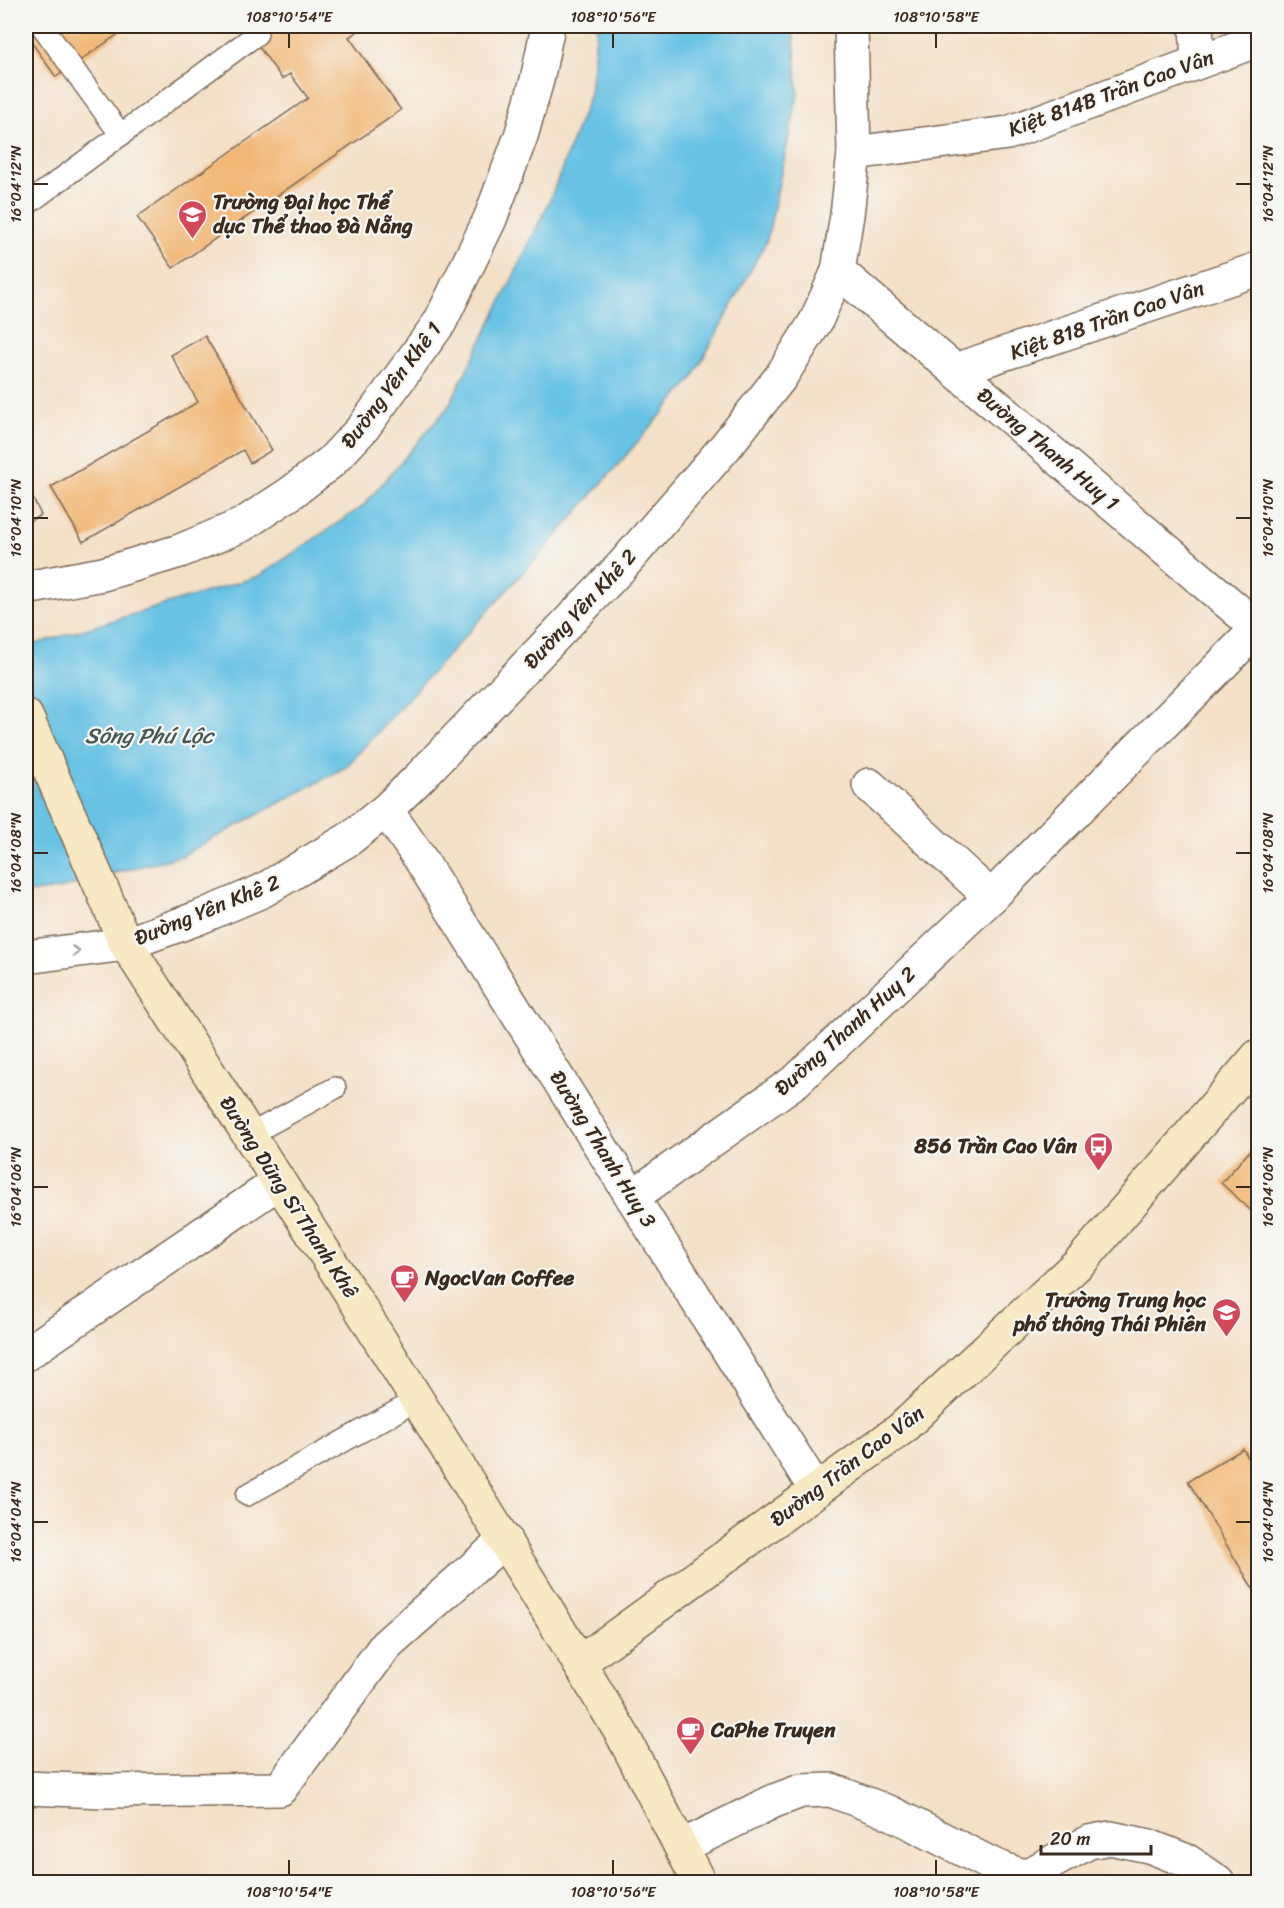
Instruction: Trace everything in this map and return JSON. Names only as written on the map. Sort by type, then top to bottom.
[{"type":"main road","name":"Đường Dũng Sĩ Thanh Khê","points":[[26,716],[126,944],[417,1400],[579,1663]]},
{"type":"main road","name":"Đường Trần Cao Vân","points":[[579,1663],[901,1429],[1083,1259],[1258,1056]]},
{"type":"main road","points":[[579,1663],[623,1736],[699,1882]]},
{"type":"street","name":"Đường Yên Khê 1","points":[[26,588],[114,571],[180,551],[242,525],[291,493],[331,462],[363,428],[440,322],[490,219],[520,136],[537,80],[548,26]]},
{"type":"street","name":"Đường Yên Khê 2","points":[[26,957],[126,944],[198,918],[262,891],[349,839],[386,810],[420,777],[622,566],[726,446],[780,378],[816,321],[838,270],[854,153],[851,26]]},
{"type":"street","points":[[1196,26],[1198,62]]},
{"type":"street","name":"Kiệt 814B Trần Cao Vân","points":[[854,153],[1008,133],[1258,40]]},
{"type":"street","name":"Kiệt 818 Trần Cao Vân","points":[[955,370],[1258,269]]},
{"type":"street","name":"Đường Thanh Huy 1","points":[[838,270],[1258,628]]},
{"type":"street","name":"Đường Thanh Huy 2","points":[[632,1197],[797,1080],[991,897],[1258,628]]},
{"type":"street","points":[[869,785],[991,897]]},
{"type":"street","name":"Đường Thanh Huy 3","points":[[386,810],[419,857],[816,1490]]},
{"type":"street","points":[[26,1354],[279,1182]]},
{"type":"street","points":[[26,1788],[104,1791],[280,1789],[386,1645],[505,1540]]},
{"type":"street","points":[[681,1847],[792,1794],[801,1791],[831,1790],[891,1813],[1026,1880],[1089,1842],[1110,1838],[1149,1846],[1187,1861],[1218,1882]]},
{"type":"lane","points":[[42,26],[121,135]]},
{"type":"lane","points":[[26,206],[257,34]]},
{"type":"lane","points":[[249,1135],[335,1088]]},
{"type":"lane","points":[[247,1495],[417,1400]]},
{"type":"water","name":"Sông Phú Lộc","points":[[597,26],[793,26],[798,94],[767,240],[692,379],[550,543],[346,767],[181,856],[59,889],[26,893],[26,647],[259,576],[363,506],[448,407],[505,294],[550,200],[590,94]]},
{"type":"building","points":[[42,26],[130,26],[56,77],[27,36]]},
{"type":"building","points":[[244,26],[366,26],[349,37],[401,110],[173,268],[137,217],[308,98],[290,74],[282,79]]},
{"type":"building","points":[[205,336],[272,450],[250,463],[243,450],[83,542],[51,487],[198,402],[171,355]]},
{"type":"building","points":[[26,484],[41,515],[26,523]]},
{"type":"building","points":[[1258,1142],[1258,1217],[1221,1183]]},
{"type":"building","points":[[1243,1449],[1258,1474],[1258,1597],[1188,1481]]},
{"type":"place","name":"Trường Đại học Thể dục Thể thao Đà Nẵng","points":[[192,240]]},
{"type":"place","name":"856 Trần Cao Vân","points":[[1098,1172]]},
{"type":"place","name":"NgocVan Coffee","points":[[404,1304]]},
{"type":"place","name":"Trường Trung học phổ thông Thái Phiên","points":[[1227,1338]]},
{"type":"place","name":"CaPhe Truyen","points":[[690,1756]]}]
